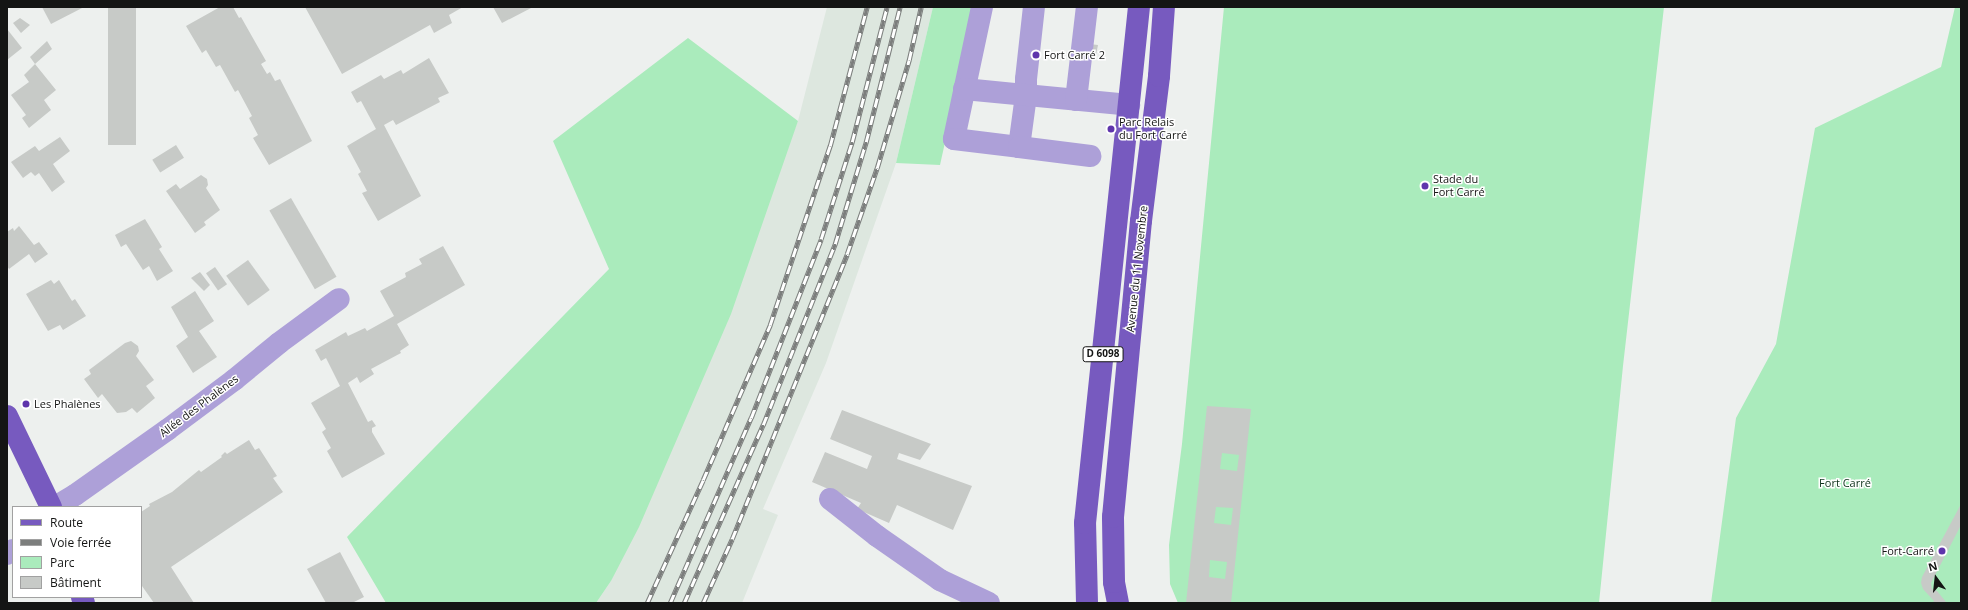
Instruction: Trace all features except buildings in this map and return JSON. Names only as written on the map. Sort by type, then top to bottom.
[{"type":"main road","name":"D 6098","points":[[1087,603],[1085,523],[1139,7]]},
{"type":"main road","name":"Avenue du 11 Novembre","points":[[1118,603],[1114,582],[1113,517],[1141,221],[1159,76],[1164,7]]},
{"type":"main road","points":[[1129,105],[1138,106],[1146,117],[1138,180],[1141,221]]},
{"type":"main road","points":[[7,416],[51,506]]},
{"type":"street","points":[[982,7],[954,139],[1090,156]]},
{"type":"street","points":[[1019,147],[1026,95],[1026,79],[1034,7]]},
{"type":"street","points":[[1076,100],[1087,7]]},
{"type":"street","points":[[964,89],[1129,105]]},
{"type":"street","name":"Allée des Phalènes","points":[[57,506],[75,495],[167,430],[234,380],[279,343],[339,299]]},
{"type":"street","points":[[830,499],[877,536],[940,580],[989,603]]},
{"type":"shaded area","points":[[827,7],[933,7],[896,163],[826,363],[763,509],[778,515],[742,603],[596,603],[611,581],[798,121]]},
{"type":"green space","points":[[933,7],[975,7],[940,165],[896,163]]},
{"type":"green space","name":"Stade du Fort Carré","points":[[1224,7],[1664,7],[1623,366],[1599,603],[1178,603],[1170,584],[1169,545],[1182,444]]},
{"type":"green space","name":"Fort Carré","points":[[1955,7],[1961,7],[1961,603],[1711,603],[1736,418],[1776,344],[1815,128],[1941,67]]},
{"type":"green space","points":[[688,38],[798,121],[731,314],[639,527],[611,581],[596,603],[386,603],[347,537],[609,269],[553,141]]},
{"type":"railway","points":[[647,603],[703,480],[770,325],[830,146],[867,7]]},
{"type":"railway","points":[[670,603],[751,418],[821,239],[852,142],[887,7]]},
{"type":"railway","points":[[684,603],[763,425],[835,244],[866,142],[900,7]]},
{"type":"railway","points":[[703,603],[732,539],[847,254],[877,168],[909,60],[921,7]]},
{"type":"place","name":"Fort Carré 2","points":[[1036,55]]},
{"type":"place","name":"Parc Relais du Fort Carré","points":[[1111,129]]},
{"type":"place","name":"Stade du Fort Carré","points":[[1425,186]]},
{"type":"place","name":"Les Phalènes","points":[[26,404]]},
{"type":"place","name":"Fort-Carré","points":[[1942,551]]}]
